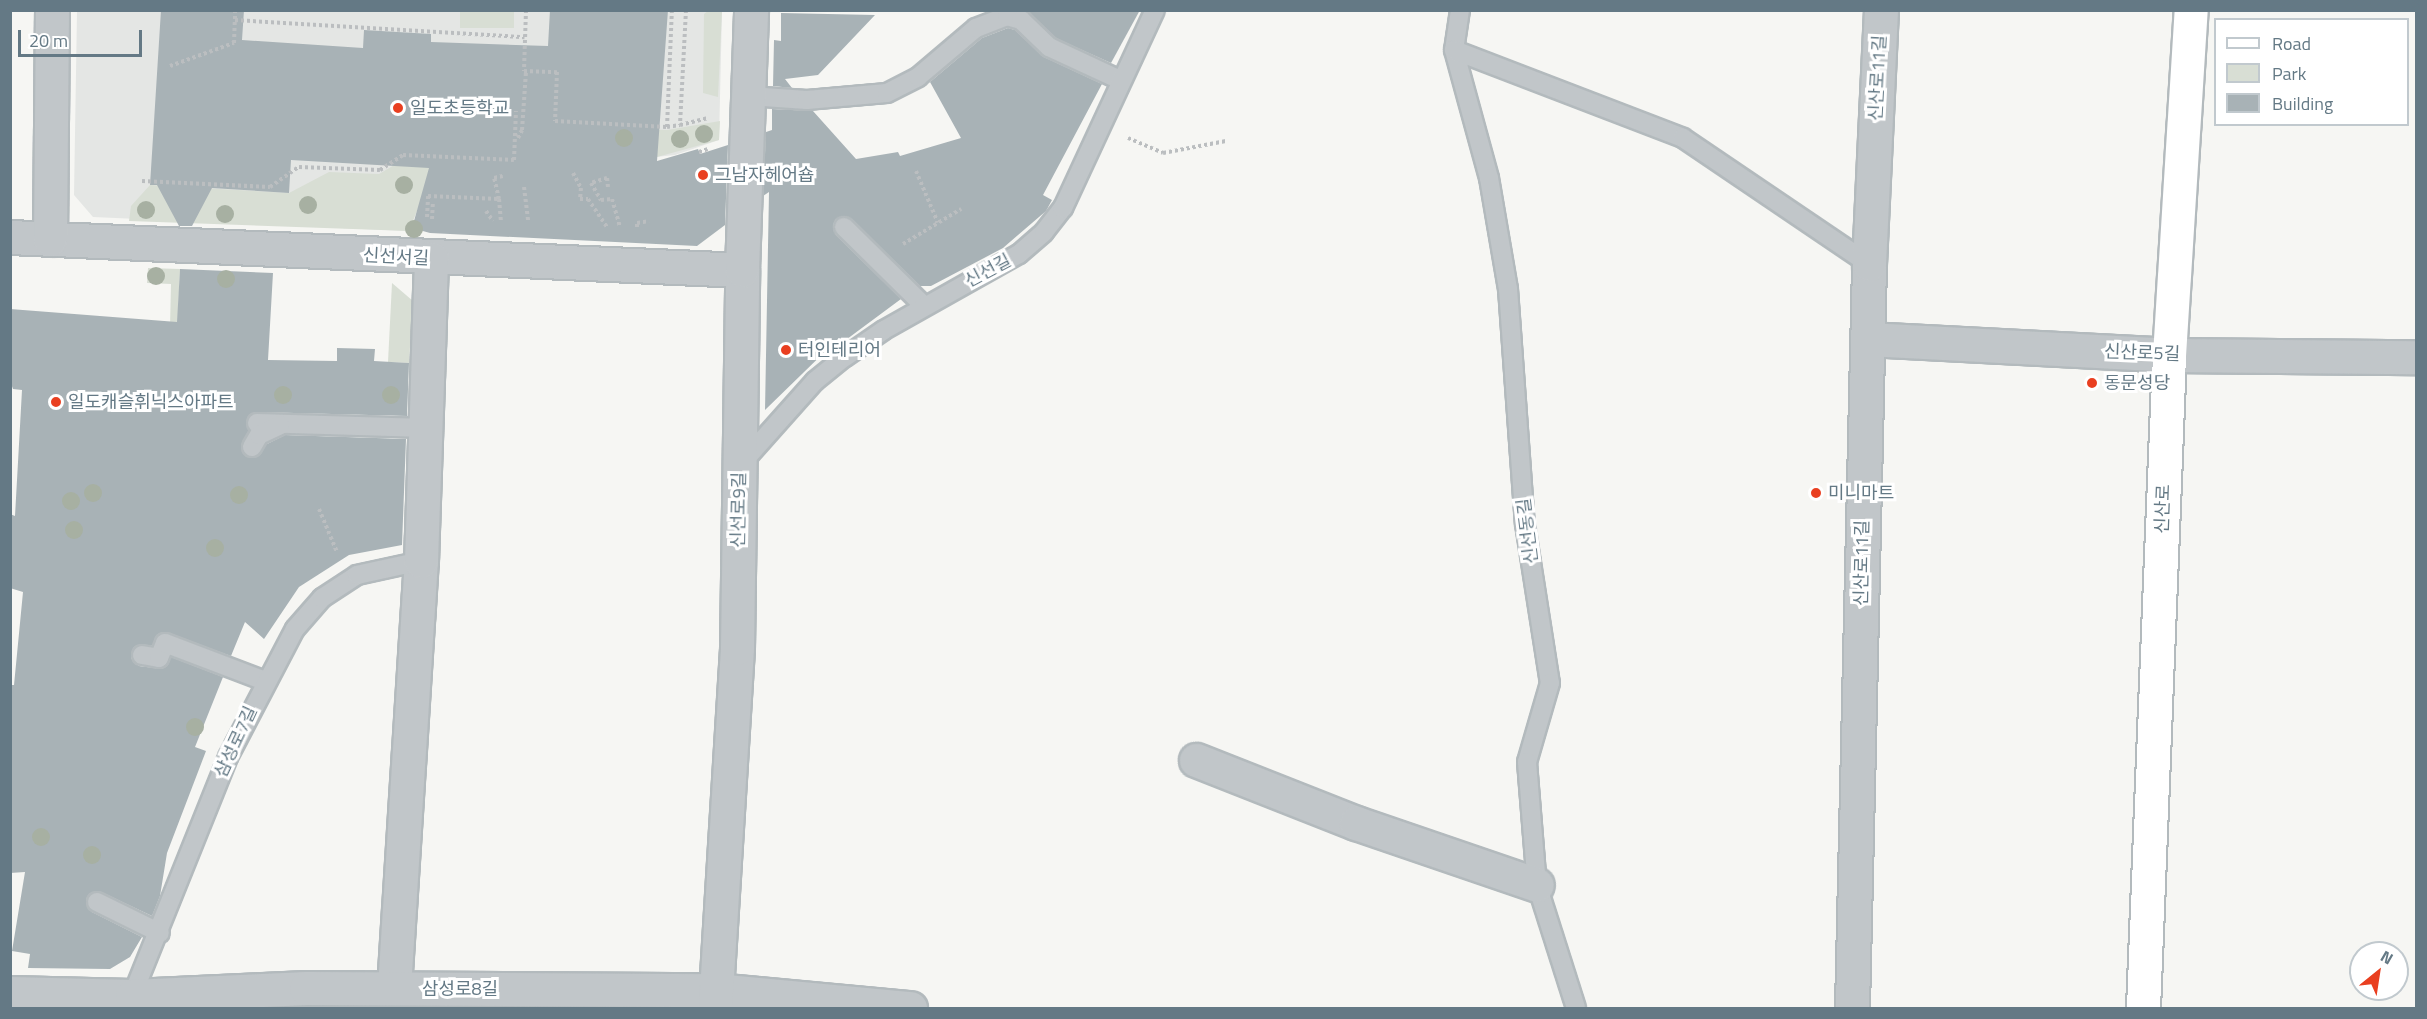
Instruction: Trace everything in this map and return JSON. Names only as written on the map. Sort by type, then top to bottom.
[{"type":"main road","name":"신산로","points":[[2143,1008],[2169,355],[2192,10]]},
{"type":"street","points":[[50,239],[52,10]]},
{"type":"street","name":"신선로9길","points":[[715,999],[737,648],[742,270],[751,10]]},
{"type":"street","name":"신산로11길","points":[[1852,1008],[1869,264],[1881,10]]},
{"type":"street","name":"신선서길","points":[[10,237],[431,258],[742,270]]},
{"type":"street","points":[[394,988],[421,561],[431,258]]},
{"type":"street","name":"신산로5길","points":[[1867,339],[2169,355],[2416,357]]},
{"type":"street","points":[[1196,760],[1356,823],[1537,885]]},
{"type":"street","name":"삼성로8길","points":[[10,993],[305,998],[394,988],[909,1008]]},
{"type":"lane","name":"신선길","points":[[740,466],[815,381],[884,330],[1020,254],[1044,232],[1063,208],[1120,80],[1155,10]]},
{"type":"lane","name":"신선동길","points":[[1460,10],[1454,50],[1489,178],[1508,289],[1525,524],[1550,683],[1527,762],[1537,885],[1576,1008]]},
{"type":"lane","points":[[749,96],[816,100],[887,93],[918,77],[976,28],[1008,15],[1021,20],[1049,47],[1120,80]]},
{"type":"lane","points":[[1454,50],[1683,138],[1869,264]]},
{"type":"lane","points":[[844,227],[924,306]]},
{"type":"lane","points":[[256,423],[426,429]]},
{"type":"lane","points":[[252,447],[259,435],[283,424]]},
{"type":"lane","name":"삼성로7길","points":[[132,996],[160,933],[228,757],[265,681],[295,629],[322,598],[353,578],[421,561]]},
{"type":"lane","points":[[142,655],[159,658],[165,643],[265,681]]},
{"type":"lane","points":[[97,902],[160,933]]},
{"type":"path","points":[[170,66],[234,44],[235,10]]},
{"type":"path","points":[[517,139],[522,130],[526,71],[526,10]]},
{"type":"path","points":[[667,127],[672,10]]},
{"type":"path","points":[[680,125],[686,10]]},
{"type":"path","points":[[235,20],[525,38]]},
{"type":"path","points":[[526,71],[557,72],[555,121],[667,127],[713,117]]},
{"type":"path","points":[[142,181],[270,187],[299,167],[380,170],[403,155],[514,160],[517,139],[516,111]]},
{"type":"path","points":[[1122,135],[1142,147],[1163,153],[1226,141]]},
{"type":"path","points":[[916,171],[938,223]]},
{"type":"path","points":[[573,173],[581,188],[580,199],[588,199],[611,234]]},
{"type":"path","points":[[499,261],[502,212],[494,178],[503,176]]},
{"type":"path","points":[[601,200],[591,183],[607,178],[608,187]]},
{"type":"path","points":[[524,187],[528,200]]},
{"type":"path","points":[[433,202],[432,220],[427,221],[428,196],[499,199]]},
{"type":"path","points":[[899,246],[961,209]]},
{"type":"path","points":[[319,509],[353,578]]},
{"type":"shaded area","name":"일도초등학교","points":[[77,11],[722,11],[719,140],[675,155],[429,180],[409,231],[93,217],[74,195]]},
{"type":"green space","points":[[460,11],[514,11],[514,28],[460,28]]},
{"type":"green space","points":[[708,11],[722,11],[718,97],[703,93],[704,14]]},
{"type":"green space","points":[[720,121],[719,140],[617,168],[547,125],[667,130]]},
{"type":"green space","points":[[485,163],[429,180],[409,231],[129,221],[131,206],[150,185],[289,193],[329,172],[379,174],[396,164]]},
{"type":"green space","points":[[148,268],[180,269],[177,339],[170,327],[171,284],[147,283]]},
{"type":"green space","points":[[392,283],[413,301],[409,363],[388,362]]},
{"type":"building","name":"일도초등학교","points":[[161,10],[244,10],[242,40],[363,48],[364,30],[431,34],[431,42],[548,46],[550,10],[668,10],[657,161],[698,149],[700,154],[728,145],[725,225],[697,246],[430,233],[412,228],[429,168],[291,160],[289,193],[212,188],[192,226],[179,226],[157,185],[150,185]]},
{"type":"building","points":[[1027,10],[1140,10],[1111,63],[1055,38]]},
{"type":"building","points":[[781,13],[875,15],[818,75],[785,79],[792,88],[773,86],[774,40],[781,41]]},
{"type":"building","points":[[1008,28],[1015,30],[1044,57],[1102,84],[1043,195],[1052,200],[1046,211],[1003,248],[931,286],[920,286],[851,219],[836,219],[833,225],[836,235],[901,299],[843,342],[839,338],[765,410],[769,192],[763,196],[766,132],[772,130],[772,109],[813,111],[856,159],[898,152],[900,156],[961,138],[930,82],[982,38]]},
{"type":"building","points":[[180,269],[273,273],[268,360],[337,361],[337,348],[375,349],[374,361],[409,363],[407,416],[257,412],[247,418],[249,430],[241,446],[246,456],[253,458],[267,444],[285,435],[406,439],[402,545],[349,555],[299,587],[264,639],[245,622],[231,656],[164,632],[152,645],[134,647],[131,658],[139,666],[162,669],[171,657],[223,677],[195,747],[206,751],[167,853],[160,896],[152,916],[101,892],[87,897],[86,903],[92,912],[142,937],[130,957],[110,969],[28,968],[30,954],[12,951],[25,872],[10,873],[10,685],[14,685],[23,592],[10,588],[10,514],[15,516],[22,390],[13,389],[10,381],[10,309],[177,322]]},
{"type":"place","name":"일도초등학교","points":[[398,108]]},
{"type":"place","name":"그남자헤어숍","points":[[703,175]]},
{"type":"place","name":"터인테리어","points":[[786,350]]},
{"type":"place","name":"동문성당","points":[[2092,383]]},
{"type":"place","name":"일도캐슬휘닉스아파트","points":[[56,402]]},
{"type":"place","name":"미니마트","points":[[1816,493]]}]
